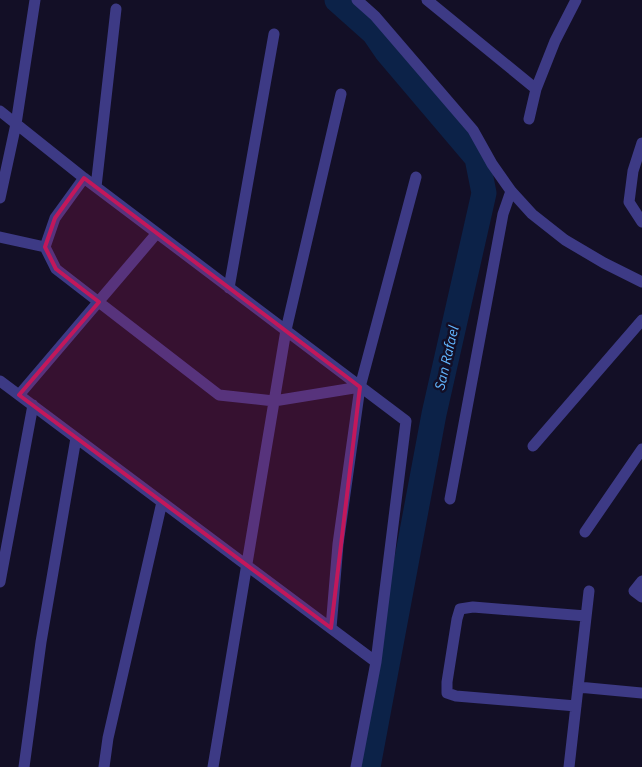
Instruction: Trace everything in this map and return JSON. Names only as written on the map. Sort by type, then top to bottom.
[{"type":"street","points":[[0,198],[16,124],[35,0]]},
{"type":"street","points":[[357,0],[375,16],[473,130],[492,164],[511,191],[532,214],[565,240],[604,263],[642,282]]},
{"type":"street","points":[[427,0],[536,89]]},
{"type":"street","points":[[529,119],[536,89],[555,41],[576,0]]},
{"type":"street","points":[[96,187],[116,9]]},
{"type":"street","points":[[229,288],[274,34]]},
{"type":"street","points":[[213,767],[286,330],[341,94]]},
{"type":"street","points":[[0,111],[84,178],[406,421],[376,662],[356,767]]},
{"type":"street","points":[[642,143],[633,171],[629,202],[642,222]]},
{"type":"street","points":[[84,178],[54,218],[45,247],[56,269],[219,394],[274,401],[360,387]]},
{"type":"street","points":[[331,628],[338,544],[360,387],[416,178]]},
{"type":"street","points":[[450,499],[503,214],[511,191]]},
{"type":"street","points":[[19,395],[157,233]]},
{"type":"street","points":[[0,237],[45,247]]},
{"type":"street","points":[[533,446],[642,320]]},
{"type":"street","points":[[0,381],[376,662]]},
{"type":"street","points":[[0,582],[33,405]]},
{"type":"street","points":[[24,767],[41,642],[76,438]]},
{"type":"street","points":[[585,532],[642,449]]},
{"type":"street","points":[[104,767],[108,738],[162,502]]},
{"type":"street","points":[[642,581],[634,591],[642,597]]},
{"type":"street","points":[[569,767],[589,591]]},
{"type":"street","points":[[576,706],[456,696],[447,693],[447,682],[460,609],[474,607],[586,616]]},
{"type":"street","points":[[578,687],[642,693]]},
{"type":"highlighted area","points":[[84,178],[360,387],[331,628],[19,395],[99,302],[56,269],[45,247],[55,218]]},
{"type":"waterway","name":"San Rafael","points":[[337,0],[374,33],[387,52],[477,158],[484,193],[434,414],[368,767]]}]
